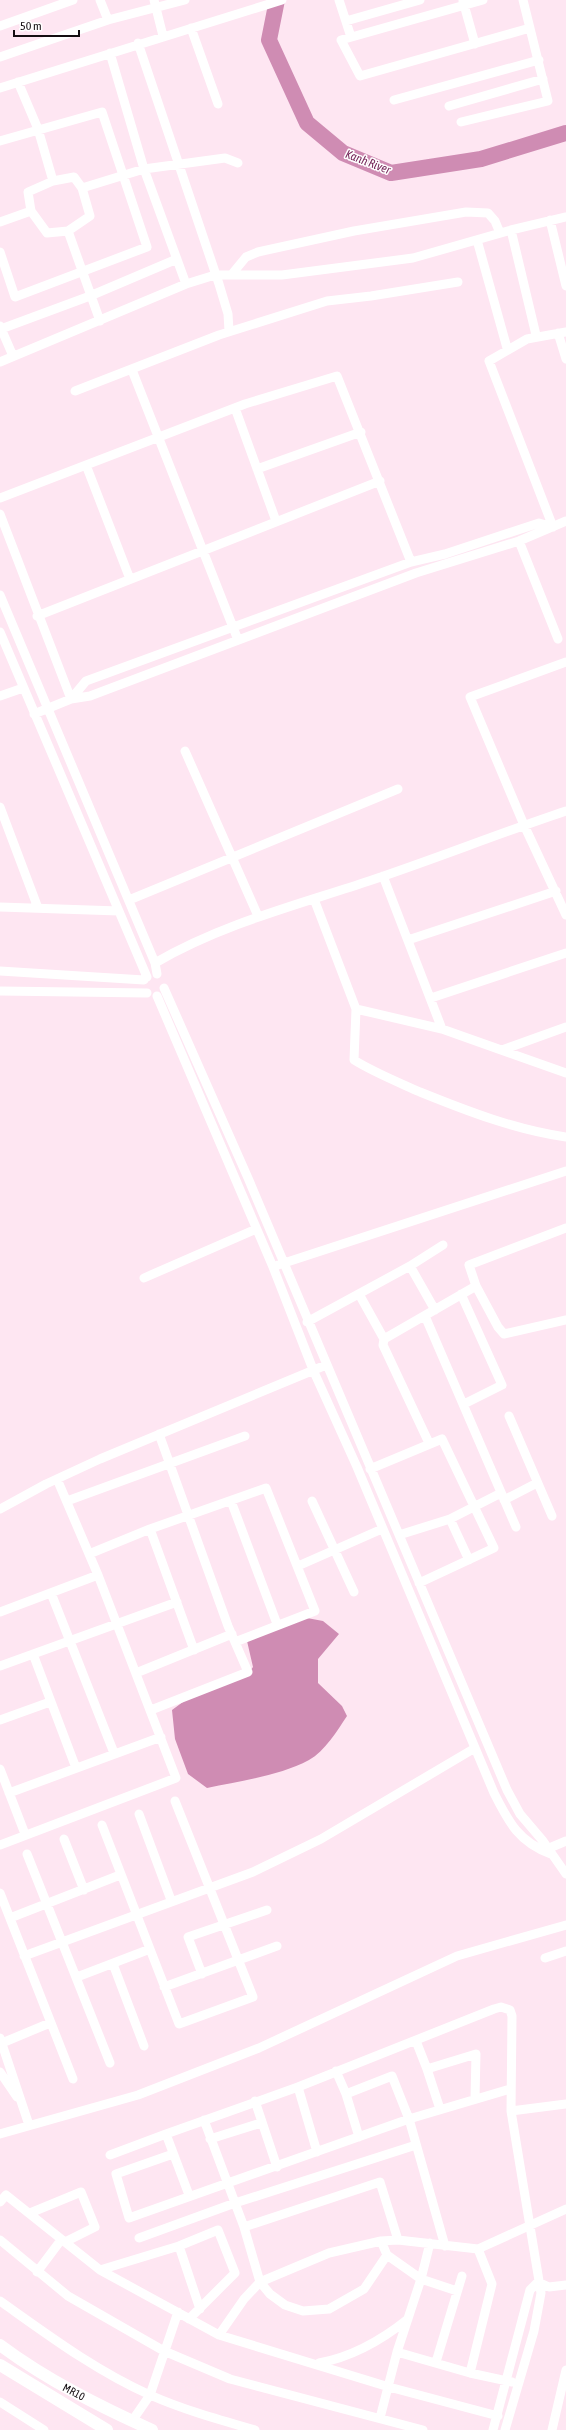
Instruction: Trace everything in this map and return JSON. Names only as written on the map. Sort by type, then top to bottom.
[{"type":"main road","name":"MR10","points":[[0,2345],[52,2380],[148,2429]]},
{"type":"main road","name":"MR10","points":[[0,2365],[107,2430]]},
{"type":"street","points":[[0,26],[73,0]]},
{"type":"street","points":[[100,0],[108,20]]},
{"type":"street","points":[[0,57],[155,3],[185,0]]},
{"type":"street","points":[[0,88],[138,43],[243,13],[282,0]]},
{"type":"street","points":[[339,0],[351,37]]},
{"type":"street","points":[[346,21],[420,0]]},
{"type":"street","points":[[483,0],[464,3],[341,40],[360,76],[530,28]]},
{"type":"street","points":[[460,122],[548,101],[523,0]]},
{"type":"street","points":[[155,3],[163,36]]},
{"type":"street","points":[[464,3],[475,44]]},
{"type":"street","points":[[191,28],[218,104]]},
{"type":"street","points":[[138,43],[180,163],[216,275],[228,314],[229,331]]},
{"type":"street","points":[[110,53],[144,169],[186,284]]},
{"type":"street","points":[[394,100],[539,60]]},
{"type":"street","points":[[449,106],[543,79]]},
{"type":"street","points":[[18,82],[38,129],[53,181]]},
{"type":"street","points":[[0,141],[102,112],[146,247],[15,297],[0,252]]},
{"type":"street","points":[[82,188],[144,169],[180,163],[225,158],[238,163]]},
{"type":"street","points":[[74,176],[82,188],[90,216],[68,231],[47,233],[31,211],[28,192],[53,181],[74,176]]},
{"type":"street","points":[[0,222],[31,211]]},
{"type":"street","points":[[232,274],[246,257],[258,252],[354,231],[466,212],[488,213],[495,221],[500,233]]},
{"type":"street","points":[[0,362],[186,284],[216,275],[282,275],[413,258],[511,230],[566,217]]},
{"type":"street","points":[[550,220],[566,286]]},
{"type":"street","points":[[511,230],[536,335]]},
{"type":"street","points":[[68,231],[90,296],[100,320]]},
{"type":"street","points":[[477,240],[507,348]]},
{"type":"street","points":[[13,356],[0,327],[90,296],[176,260]]},
{"type":"street","points":[[75,391],[229,331],[327,301],[371,296],[458,282]]},
{"type":"street","points":[[553,527],[489,361],[507,348],[536,335],[562,332],[566,359]]},
{"type":"street","points":[[132,370],[160,437],[238,640]]},
{"type":"street","points":[[0,498],[235,408],[337,376],[411,562]]},
{"type":"street","points":[[235,408],[276,521]]},
{"type":"street","points":[[257,469],[360,432]]},
{"type":"street","points":[[86,465],[130,579]]},
{"type":"street","points":[[37,616],[380,481]]},
{"type":"street","points":[[0,514],[37,616],[71,699]]},
{"type":"street","points":[[34,714],[71,699],[90,696],[416,573],[519,541],[566,521]]},
{"type":"street","points":[[71,699],[86,681],[232,626],[411,562],[445,554],[539,523],[553,527]]},
{"type":"street","points":[[519,541],[558,639]]},
{"type":"street","points":[[0,594],[129,900],[155,963],[157,974],[164,981],[164,988],[284,1263],[307,1322],[513,1801],[520,1814],[566,1874]]},
{"type":"street","points":[[0,632],[119,911],[146,978],[143,987],[147,993]]},
{"type":"street","points":[[566,662],[470,697],[524,825],[566,915]]},
{"type":"street","points":[[0,696],[23,688]]},
{"type":"street","points":[[185,751],[234,857],[258,916]]},
{"type":"street","points":[[129,900],[398,789]]},
{"type":"street","points":[[0,807],[38,908]]},
{"type":"street","points":[[155,963],[178,950],[258,916],[383,876],[566,810]]},
{"type":"street","points":[[383,876],[442,1029]]},
{"type":"street","points":[[408,940],[556,891]]},
{"type":"street","points":[[314,899],[356,1009],[354,1060],[372,1071],[460,1108],[540,1134],[566,1137]]},
{"type":"street","points":[[0,907],[119,911]]},
{"type":"street","points":[[431,998],[566,953]]},
{"type":"street","points":[[0,971],[146,978],[157,974]]},
{"type":"street","points":[[157,996],[164,988]]},
{"type":"street","points":[[0,991],[147,993],[157,996]]},
{"type":"street","points":[[157,996],[273,1267],[314,1372],[357,1467],[501,1807],[511,1825],[534,1848],[549,1851],[566,1841]]},
{"type":"street","points":[[356,1009],[442,1029],[566,1073]]},
{"type":"street","points":[[502,1050],[566,1027]]},
{"type":"street","points":[[273,1267],[566,1171]]},
{"type":"street","points":[[566,1228],[469,1265],[476,1286],[498,1327],[504,1334],[566,1320]]},
{"type":"street","points":[[144,1278],[256,1229]]},
{"type":"street","points":[[307,1322],[410,1266],[444,1245]]},
{"type":"street","points":[[410,1266],[435,1310]]},
{"type":"street","points":[[384,1339],[476,1286]]},
{"type":"street","points":[[359,1294],[384,1339],[383,1345],[430,1443]]},
{"type":"street","points":[[461,1294],[502,1385],[464,1404]]},
{"type":"street","points":[[425,1316],[516,1528]]},
{"type":"street","points":[[0,1509],[57,1479],[159,1434],[228,1408],[314,1372],[326,1365]]},
{"type":"street","points":[[509,1416],[552,1516]]},
{"type":"street","points":[[151,1710],[248,1672],[234,1638],[159,1434]]},
{"type":"street","points":[[68,1501],[245,1436]]},
{"type":"street","points":[[370,1469],[439,1439],[445,1441],[476,1506],[494,1548],[419,1582]]},
{"type":"street","points":[[0,1844],[176,1778],[98,1575],[68,1501],[57,1479]]},
{"type":"street","points":[[399,1535],[450,1519],[476,1506],[537,1483]]},
{"type":"street","points":[[89,1554],[150,1529],[266,1488],[298,1566],[315,1611],[194,1650],[136,1673]]},
{"type":"street","points":[[232,1501],[277,1624]]},
{"type":"street","points":[[312,1501],[354,1592]]},
{"type":"street","points":[[450,1519],[468,1560]]},
{"type":"street","points":[[150,1529],[194,1650]]},
{"type":"street","points":[[298,1566],[382,1529]]},
{"type":"street","points":[[0,1612],[98,1575]]},
{"type":"street","points":[[51,1593],[114,1753]]},
{"type":"street","points":[[0,1666],[177,1602]]},
{"type":"street","points":[[33,1654],[76,1768]]},
{"type":"street","points":[[0,1720],[50,1702]]},
{"type":"street","points":[[9,1793],[114,1753],[161,1737]]},
{"type":"street","points":[[24,1956],[136,1915],[209,1886],[254,1872],[322,1839],[475,1748]]},
{"type":"street","points":[[0,1769],[25,1834]]},
{"type":"street","points":[[102,1825],[120,1875],[179,2024],[253,1997],[240,1960],[175,1801]]},
{"type":"street","points":[[501,1807],[513,1801]]},
{"type":"street","points":[[139,1814],[171,1900]]},
{"type":"street","points":[[64,1839],[84,1890]]},
{"type":"street","points":[[27,1854],[110,2063]]},
{"type":"street","points":[[10,1918],[120,1875]]},
{"type":"street","points":[[0,1893],[73,2079]]},
{"type":"street","points":[[202,1974],[188,1937],[267,1910]]},
{"type":"street","points":[[0,2134],[138,2095],[259,2048],[457,1956],[566,1926]]},
{"type":"street","points":[[164,1987],[277,1946]]},
{"type":"street","points":[[77,1977],[150,1949]]},
{"type":"street","points":[[545,1958],[566,1951]]},
{"type":"street","points":[[113,1964],[144,2046]]},
{"type":"street","points":[[110,2155],[298,2087],[494,2009],[507,2008],[512,2016],[510,2089],[511,2111],[541,2293],[519,2384],[505,2430]]},
{"type":"street","points":[[29,2125],[1,2040],[50,2023]]},
{"type":"street","points":[[416,2041],[440,2109]]},
{"type":"street","points":[[427,2069],[476,2054],[475,2098]]},
{"type":"street","points":[[336,2071],[346,2094],[359,2137]]},
{"type":"street","points":[[0,2072],[24,2107]]},
{"type":"street","points":[[346,2094],[392,2076],[409,2119],[445,2246]]},
{"type":"street","points":[[298,2087],[317,2152]]},
{"type":"street","points":[[173,2154],[116,2174],[129,2218],[188,2195],[277,2167],[409,2119],[475,2098],[510,2089]]},
{"type":"street","points":[[255,2102],[277,2167]]},
{"type":"street","points":[[511,2111],[566,2104]]},
{"type":"street","points":[[204,2120],[226,2183],[244,2227],[260,2282],[270,2294],[285,2305],[303,2312],[329,2309],[364,2289],[387,2255]]},
{"type":"street","points":[[210,2139],[261,2123]]},
{"type":"street","points":[[166,2134],[188,2195]]},
{"type":"street","points":[[139,2238],[235,2203],[416,2145]]},
{"type":"street","points":[[244,2227],[380,2182],[398,2240]]},
{"type":"street","points":[[30,2213],[81,2192],[95,2227],[63,2241],[37,2272]]},
{"type":"street","points":[[0,2202],[6,2195],[100,2270],[219,2335],[317,2363],[389,2387],[498,2416]]},
{"type":"street","points":[[219,2335],[244,2299],[260,2282],[329,2253],[381,2241],[398,2240],[478,2249],[529,2224],[566,2209]]},
{"type":"street","points":[[100,2270],[179,2246],[218,2230],[235,2273],[189,2319]]},
{"type":"street","points":[[0,2240],[68,2296],[164,2351],[230,2380],[423,2430]]},
{"type":"street","points":[[381,2241],[387,2255],[421,2279],[457,2291]]},
{"type":"street","points":[[380,2418],[397,2352],[421,2279],[430,2243]]},
{"type":"street","points":[[179,2246],[200,2309]]},
{"type":"street","points":[[470,2373],[492,2284],[478,2249]]},
{"type":"street","points":[[436,2362],[462,2276]]},
{"type":"street","points":[[538,2282],[549,2287],[566,2285]]},
{"type":"street","points":[[493,2430],[498,2416],[530,2290],[538,2282]]},
{"type":"street","points":[[0,2301],[101,2369],[150,2395],[217,2419],[255,2430]]},
{"type":"street","points":[[132,2421],[150,2395],[178,2312]]},
{"type":"street","points":[[317,2363],[333,2360],[388,2336],[408,2319]]},
{"type":"street","points":[[397,2352],[470,2373],[519,2384]]},
{"type":"street","points":[[552,2430],[566,2370]]},
{"type":"street","points":[[0,2402],[44,2430]]},
{"type":"shaded area","points":[[307,1618],[323,1621],[339,1634],[318,1659],[318,1683],[342,1706],[347,1716],[325,1746],[309,1760],[297,1766],[272,1774],[207,1788],[188,1774],[175,1739],[172,1710],[191,1696],[247,1675],[253,1667],[247,1641]]},
{"type":"waterway","name":"Kanh River","points":[[277,0],[269,40],[307,123],[343,153],[391,173],[481,159],[566,133]]}]
